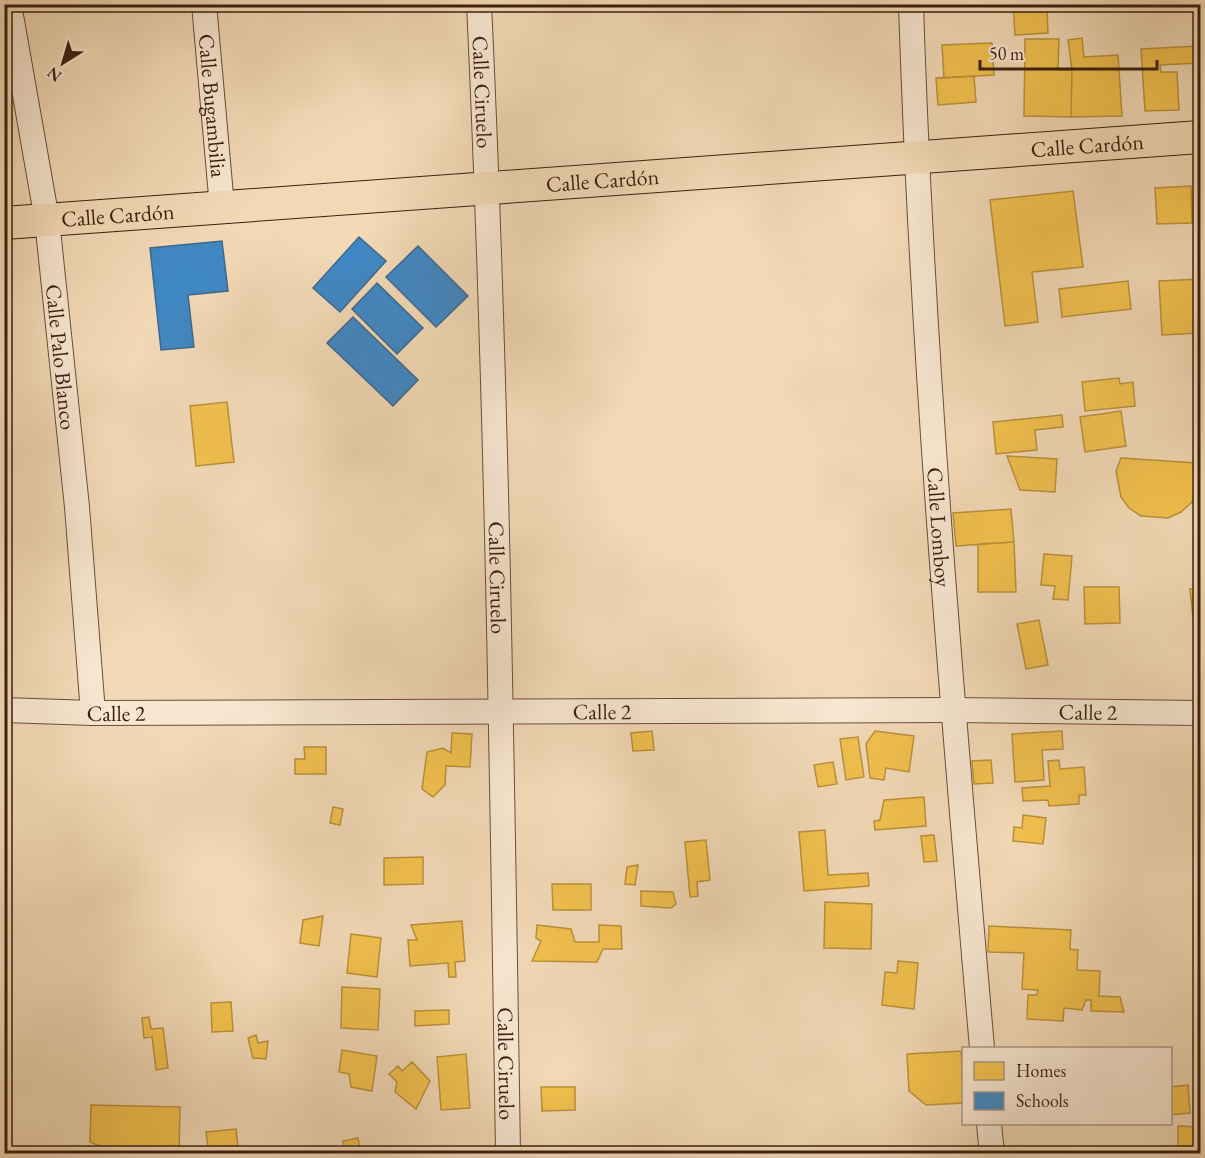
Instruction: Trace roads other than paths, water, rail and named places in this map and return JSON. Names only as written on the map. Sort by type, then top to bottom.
[{"type":"main road","name":"Calle Cardón","points":[[4,223],[1200,137]]},
{"type":"street","name":"Calle Palo Blanco","points":[[9,4],[47,220],[77,507],[93,713]]},
{"type":"street","name":"Calle Bugambilia","points":[[204,4],[222,207]]},
{"type":"street","name":"Calle Ciruelo","points":[[479,4],[488,189],[501,711],[508,1154]]},
{"type":"street","name":"Calle Lomboy","points":[[911,4],[916,158],[952,710],[982,1047]]},
{"type":"street","name":"Calle 2","points":[[4,710],[93,713],[952,710],[1200,713]]},
{"type":"street","points":[[989,1125],[992,1154]]}]
